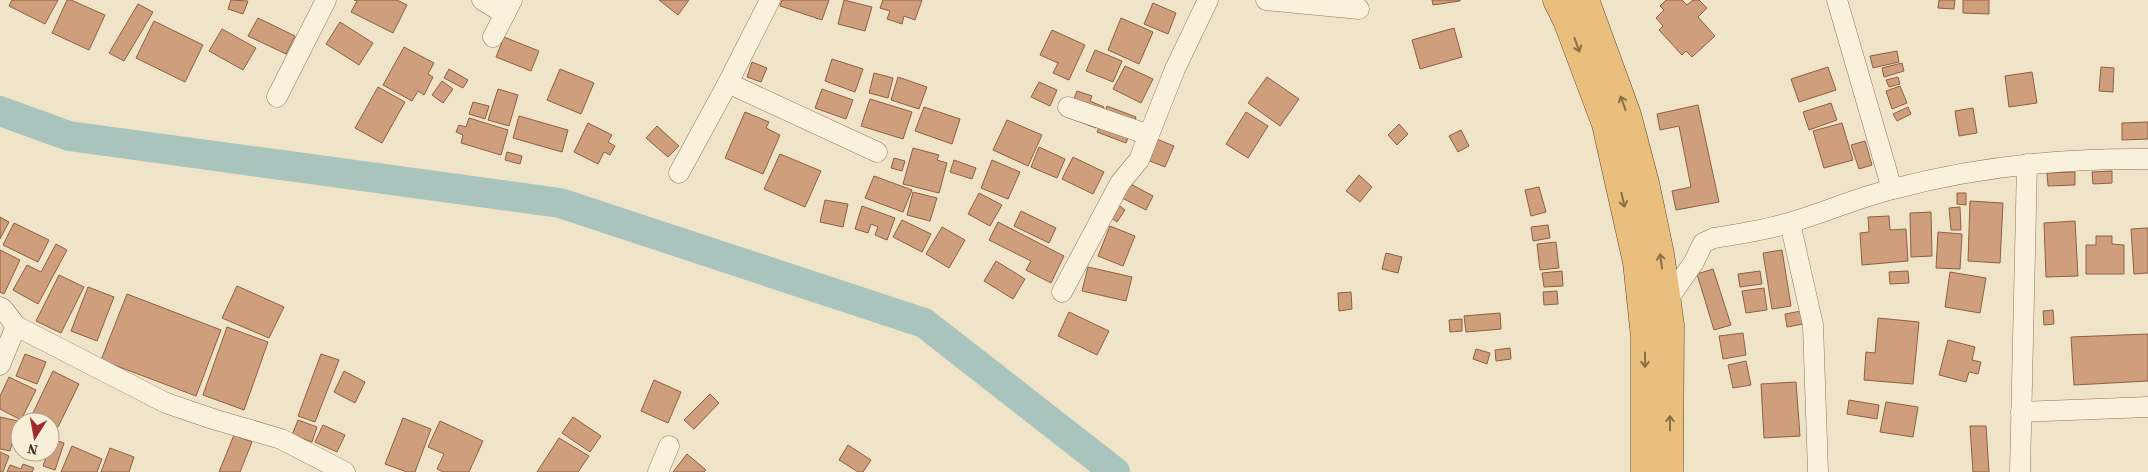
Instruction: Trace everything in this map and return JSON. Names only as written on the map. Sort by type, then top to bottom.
[{"type":"highway","points":[[1557,0],[1567,20],[1606,124],[1637,262],[1645,337],[1645,472]]},
{"type":"highway","points":[[1585,0],[1627,115],[1656,236],[1670,325],[1669,472]]},
{"type":"street","points":[[277,97],[326,0]]},
{"type":"street","points":[[482,0],[508,7],[493,37]]},
{"type":"street","points":[[679,173],[770,0]]},
{"type":"street","points":[[1062,292],[1120,183],[1139,160],[1175,70],[1208,0]]},
{"type":"street","points":[[1266,0],[1359,9]]},
{"type":"street","points":[[1837,0],[1892,189]]},
{"type":"street","points":[[728,83],[877,152]]},
{"type":"street","points":[[1068,107],[1149,135]]},
{"type":"street","points":[[1666,302],[1694,262],[1703,244],[1714,238],[1790,223],[1892,189],[1954,176],[2027,164],[2094,158],[2148,159]]},
{"type":"street","points":[[2020,472],[2027,164]]},
{"type":"street","points":[[1790,223],[1813,325],[1818,472]]},
{"type":"street","points":[[0,307],[4,309],[16,326],[166,403],[213,420],[280,439],[345,472]]},
{"type":"street","points":[[0,364],[16,326]]},
{"type":"street","points":[[2021,412],[2148,407]]},
{"type":"street","points":[[658,472],[669,446]]},
{"type":"building","points":[[12,0],[58,0],[45,24],[9,6]]},
{"type":"building","points":[[67,0],[105,15],[89,50],[52,33]]},
{"type":"building","points":[[231,0],[248,1],[243,14],[228,9]]},
{"type":"building","points":[[354,0],[397,0],[407,5],[393,33],[351,12],[357,1]]},
{"type":"building","points":[[659,0],[689,0],[678,15]]},
{"type":"building","points":[[782,0],[829,0],[822,20],[780,6]]},
{"type":"building","points":[[844,0],[872,7],[865,31],[838,24]]},
{"type":"building","points":[[883,0],[922,0],[915,20],[904,16],[902,24],[887,19],[890,11],[880,8]]},
{"type":"building","points":[[1432,0],[1460,0],[1460,1],[1433,5]]},
{"type":"building","points":[[1666,0],[1682,0],[1687,5],[1693,0],[1699,0],[1707,8],[1698,17],[1715,36],[1692,57],[1686,51],[1682,55],[1659,30],[1663,26],[1656,18],[1664,10],[1660,6]]},
{"type":"building","points":[[1939,0],[1955,0],[1954,9],[1938,8]]},
{"type":"building","points":[[1963,0],[1989,0],[1989,14],[1963,13]]},
{"type":"building","points":[[1153,3],[1176,13],[1168,34],[1144,24]]},
{"type":"building","points":[[138,4],[153,12],[124,61],[109,53]]},
{"type":"building","points":[[258,18],[295,36],[286,54],[248,36]]},
{"type":"building","points":[[1121,18],[1153,32],[1139,64],[1108,50]]},
{"type":"building","points":[[154,21],[203,45],[185,82],[136,58]]},
{"type":"building","points":[[340,22],[373,43],[359,65],[326,44]]},
{"type":"building","points":[[1454,28],[1462,57],[1420,69],[1412,40]]},
{"type":"building","points":[[222,29],[256,48],[243,70],[209,51]]},
{"type":"building","points":[[1052,30],[1085,45],[1069,80],[1053,73],[1058,63],[1040,55]]},
{"type":"building","points":[[504,37],[539,51],[531,71],[496,57]]},
{"type":"building","points":[[404,47],[434,63],[428,74],[433,77],[424,95],[418,91],[412,101],[383,85]]},
{"type":"building","points":[[1095,50],[1122,61],[1113,82],[1086,71]]},
{"type":"building","points":[[1897,51],[1899,62],[1873,68],[1870,56]]},
{"type":"building","points":[[832,59],[863,69],[855,92],[825,81]]},
{"type":"building","points":[[752,62],[767,68],[761,82],[747,77]]},
{"type":"building","points":[[1902,63],[1904,71],[1884,77],[1882,68]]},
{"type":"building","points":[[1125,66],[1153,79],[1141,103],[1113,89]]},
{"type":"building","points":[[1828,67],[1836,90],[1799,102],[1791,79]]},
{"type":"building","points":[[2101,67],[2114,68],[2113,92],[2099,91]]},
{"type":"building","points":[[449,69],[468,80],[463,88],[444,78]]},
{"type":"building","points":[[560,69],[594,83],[581,114],[547,100]]},
{"type":"building","points":[[2032,72],[2037,103],[2009,107],[2005,76]]},
{"type":"building","points":[[874,73],[893,78],[888,98],[869,93]]},
{"type":"building","points":[[898,77],[927,87],[919,109],[891,100]]},
{"type":"building","points":[[1267,77],[1299,99],[1280,126],[1248,103]]},
{"type":"building","points":[[1898,77],[1900,84],[1889,87],[1886,80]]},
{"type":"building","points":[[442,81],[453,89],[443,103],[432,95]]},
{"type":"building","points":[[1039,82],[1057,90],[1050,106],[1031,97]]},
{"type":"building","points":[[1900,86],[1907,103],[1892,109],[1886,91]]},
{"type":"building","points":[[378,87],[405,102],[382,143],[355,128]]},
{"type":"building","points":[[498,89],[518,95],[509,126],[488,120]]},
{"type":"building","points":[[822,89],[853,100],[846,119],[815,108]]},
{"type":"building","points":[[1077,91],[1092,96],[1090,101],[1104,107],[1096,128],[1067,117]]},
{"type":"building","points":[[870,99],[912,112],[903,139],[861,126]]},
{"type":"building","points":[[473,102],[489,106],[485,119],[469,114]]},
{"type":"building","points":[[1831,103],[1837,120],[1809,130],[1803,112]]},
{"type":"building","points":[[1698,105],[1719,202],[1676,210],[1672,191],[1691,187],[1679,126],[1660,130],[1657,114]]},
{"type":"building","points":[[1107,106],[1136,117],[1126,143],[1097,132]]},
{"type":"building","points":[[924,107],[960,119],[952,144],[915,131]]},
{"type":"building","points":[[1908,107],[1911,114],[1897,121],[1893,114]]},
{"type":"building","points":[[1973,108],[1977,133],[1959,136],[1955,111]]},
{"type":"building","points":[[745,112],[769,122],[766,128],[780,135],[763,174],[725,158]]},
{"type":"building","points":[[1246,112],[1268,126],[1248,158],[1226,144]]},
{"type":"building","points":[[519,116],[568,130],[562,152],[513,138]]},
{"type":"building","points":[[469,118],[508,130],[501,155],[461,143],[463,135],[456,132],[459,125],[466,127]]},
{"type":"building","points":[[1007,120],[1042,135],[1028,166],[993,150]]},
{"type":"building","points":[[2148,122],[2148,139],[2122,140],[2122,123]]},
{"type":"building","points":[[588,123],[612,135],[608,142],[615,146],[610,155],[604,152],[598,164],[574,152]]},
{"type":"building","points":[[1842,123],[1853,160],[1824,168],[1813,131]]},
{"type":"building","points":[[1399,124],[1408,134],[1397,145],[1388,135]]},
{"type":"building","points":[[657,126],[679,146],[668,157],[646,138]]},
{"type":"building","points":[[1461,130],[1469,146],[1458,152],[1449,136]]},
{"type":"building","points":[[1154,138],[1174,146],[1165,167],[1145,159]]},
{"type":"building","points":[[1865,141],[1872,165],[1859,169],[1851,145]]},
{"type":"building","points":[[1039,147],[1065,159],[1057,178],[1031,167]]},
{"type":"building","points":[[913,148],[939,155],[937,160],[947,163],[939,193],[903,184]]},
{"type":"building","points":[[507,152],[522,156],[520,164],[505,160]]},
{"type":"building","points":[[780,154],[821,171],[805,207],[764,189]]},
{"type":"building","points":[[1073,157],[1104,172],[1093,194],[1062,179]]},
{"type":"building","points":[[894,158],[905,161],[902,171],[891,168]]},
{"type":"building","points":[[954,160],[976,168],[972,179],[950,172]]},
{"type":"building","points":[[992,160],[1020,172],[1008,199],[981,188]]},
{"type":"building","points":[[2112,171],[2112,183],[2093,184],[2092,172]]},
{"type":"building","points":[[2075,172],[2075,185],[2048,186],[2047,173]]},
{"type":"building","points":[[1359,175],[1372,187],[1360,202],[1346,191]]},
{"type":"building","points":[[874,176],[912,190],[903,212],[865,198]]},
{"type":"building","points":[[1127,182],[1153,196],[1146,210],[1120,197]]},
{"type":"building","points":[[1539,187],[1546,212],[1531,216],[1525,190]]},
{"type":"building","points":[[913,192],[937,198],[930,221],[907,215]]},
{"type":"building","points":[[979,193],[1002,205],[990,226],[968,214]]},
{"type":"building","points":[[1957,193],[1966,193],[1966,205],[1957,204]]},
{"type":"building","points":[[825,200],[848,204],[843,227],[820,222]]},
{"type":"building","points":[[1970,201],[2003,203],[2000,263],[1968,261]]},
{"type":"building","points":[[1116,203],[1125,210],[1117,222],[1107,215]]},
{"type":"building","points":[[862,206],[895,218],[887,240],[875,235],[878,227],[871,224],[868,233],[855,229]]},
{"type":"building","points":[[1960,207],[1961,230],[1951,230],[1949,208]]},
{"type":"building","points":[[1021,211],[1056,228],[1049,243],[1014,226]]},
{"type":"building","points":[[1931,212],[1932,256],[1911,257],[1910,213]]},
{"type":"building","points":[[1889,216],[1890,230],[1906,229],[1908,261],[1862,265],[1860,233],[1869,232],[1868,217]]},
{"type":"building","points":[[0,217],[9,222],[0,239]]},
{"type":"building","points":[[902,220],[931,234],[922,252],[893,237]]},
{"type":"building","points":[[2075,221],[2078,276],[2046,277],[2044,223]]},
{"type":"building","points":[[998,222],[1064,256],[1051,283],[1026,270],[1031,261],[989,240]]},
{"type":"building","points":[[14,223],[49,240],[38,262],[3,245]]},
{"type":"building","points":[[1548,225],[1550,238],[1533,241],[1531,227]]},
{"type":"building","points":[[1110,226],[1135,236],[1123,266],[1098,256]]},
{"type":"building","points":[[942,227],[965,240],[949,268],[926,254]]},
{"type":"building","points":[[2148,228],[2148,273],[2134,274],[2131,229]]},
{"type":"building","points":[[1938,232],[1962,234],[1960,269],[1936,268]]},
{"type":"building","points":[[2096,236],[2112,236],[2112,244],[2124,245],[2124,274],[2086,274],[2086,245],[2096,245]]},
{"type":"building","points":[[1556,242],[1559,268],[1540,270],[1537,244]]},
{"type":"building","points":[[56,244],[67,250],[38,304],[13,290],[27,265],[41,272]]},
{"type":"building","points":[[0,250],[20,260],[4,294],[0,292]]},
{"type":"building","points":[[1782,250],[1791,306],[1772,309],[1763,253]]},
{"type":"building","points":[[1386,253],[1402,257],[1398,273],[1382,269]]},
{"type":"building","points":[[996,261],[1025,279],[1013,299],[984,281]]},
{"type":"building","points":[[1088,267],[1132,277],[1126,301],[1082,291]]},
{"type":"building","points":[[1713,269],[1731,325],[1714,330],[1697,274]]},
{"type":"building","points":[[1562,271],[1563,286],[1544,287],[1542,273]]},
{"type":"building","points":[[1760,271],[1762,284],[1740,287],[1738,274]]},
{"type":"building","points":[[1908,271],[1909,283],[1890,284],[1889,272]]},
{"type":"building","points":[[1950,272],[1986,278],[1980,313],[1945,307]]},
{"type":"building","points":[[59,275],[84,287],[61,333],[36,321]]},
{"type":"building","points":[[237,286],[284,307],[269,338],[222,318]]},
{"type":"building","points":[[88,287],[114,297],[97,341],[71,331]]},
{"type":"building","points":[[1764,288],[1767,310],[1746,313],[1742,291]]},
{"type":"building","points":[[1557,291],[1558,304],[1544,305],[1543,292]]},
{"type":"building","points":[[1351,292],[1352,309],[1339,311],[1338,293]]},
{"type":"building","points":[[127,294],[221,330],[196,396],[101,360]]},
{"type":"building","points":[[2053,310],[2054,324],[2044,325],[2043,311]]},
{"type":"building","points":[[1801,311],[1803,324],[1787,327],[1785,314]]},
{"type":"building","points":[[1069,312],[1109,331],[1097,355],[1058,336]]},
{"type":"building","points":[[1500,313],[1501,329],[1466,332],[1464,316]]},
{"type":"building","points":[[1878,318],[1919,322],[1913,384],[1864,380],[1866,352],[1875,353]]},
{"type":"building","points":[[1462,319],[1462,331],[1450,332],[1449,320]]},
{"type":"building","points":[[227,327],[268,342],[244,410],[203,395]]},
{"type":"building","points":[[1743,333],[1746,355],[1723,359],[1719,336]]},
{"type":"building","points":[[2148,334],[2148,381],[2074,385],[2071,337]]},
{"type":"building","points":[[1948,340],[1975,347],[1972,360],[1981,362],[1978,374],[1969,372],[1966,382],[1939,375]]},
{"type":"building","points":[[1510,348],[1511,359],[1496,361],[1495,350]]},
{"type":"building","points":[[1476,349],[1490,353],[1487,364],[1473,359]]},
{"type":"building","points":[[25,354],[46,362],[37,384],[16,376]]},
{"type":"building","points":[[321,354],[339,360],[315,422],[298,416]]},
{"type":"building","points":[[1746,361],[1751,385],[1733,388],[1728,365]]},
{"type":"building","points":[[53,371],[79,384],[60,423],[60,412],[33,412]]},
{"type":"building","points":[[344,371],[365,382],[355,403],[334,392]]},
{"type":"building","points":[[9,377],[36,390],[25,412],[10,412],[10,414],[0,409],[0,396]]},
{"type":"building","points":[[654,380],[681,392],[668,423],[641,411]]},
{"type":"building","points":[[1796,382],[1800,436],[1764,438],[1761,384]]},
{"type":"building","points":[[710,394],[719,403],[694,429],[684,420]]},
{"type":"building","points":[[1849,400],[1879,405],[1877,419],[1847,414]]},
{"type":"building","points":[[1886,402],[1918,407],[1913,437],[1880,432]]},
{"type":"building","points":[[0,417],[10,419],[10,451],[0,449]]},
{"type":"building","points":[[573,417],[601,436],[590,452],[562,433]]},
{"type":"building","points":[[403,418],[431,429],[415,472],[407,472],[385,464]]},
{"type":"building","points":[[298,420],[317,427],[312,442],[292,435]]},
{"type":"building","points":[[440,421],[483,441],[469,472],[443,472],[437,469],[444,454],[428,447]]},
{"type":"building","points":[[323,425],[345,435],[337,452],[315,442]]},
{"type":"building","points":[[1970,426],[1986,426],[1989,472],[1973,472]]},
{"type":"building","points":[[234,435],[252,442],[240,472],[219,472]]},
{"type":"building","points":[[559,438],[589,456],[578,472],[537,472]]},
{"type":"building","points":[[60,442],[64,443],[60,455]]},
{"type":"building","points":[[848,445],[871,460],[863,472],[858,472],[839,460]]},
{"type":"building","points":[[72,446],[102,459],[97,472],[61,472]]},
{"type":"building","points":[[110,448],[134,457],[129,472],[101,472]]},
{"type":"building","points":[[0,452],[9,456],[3,472],[0,472]]},
{"type":"building","points":[[687,454],[706,470],[704,472],[673,472]]},
{"type":"building","points":[[44,462],[58,462],[55,470],[43,466]]},
{"type":"building","points":[[23,464],[34,468],[32,472],[7,472],[10,465],[21,469]]},
{"type":"waterway","points":[[0,111],[69,136],[560,203],[924,323],[1115,472]]}]
